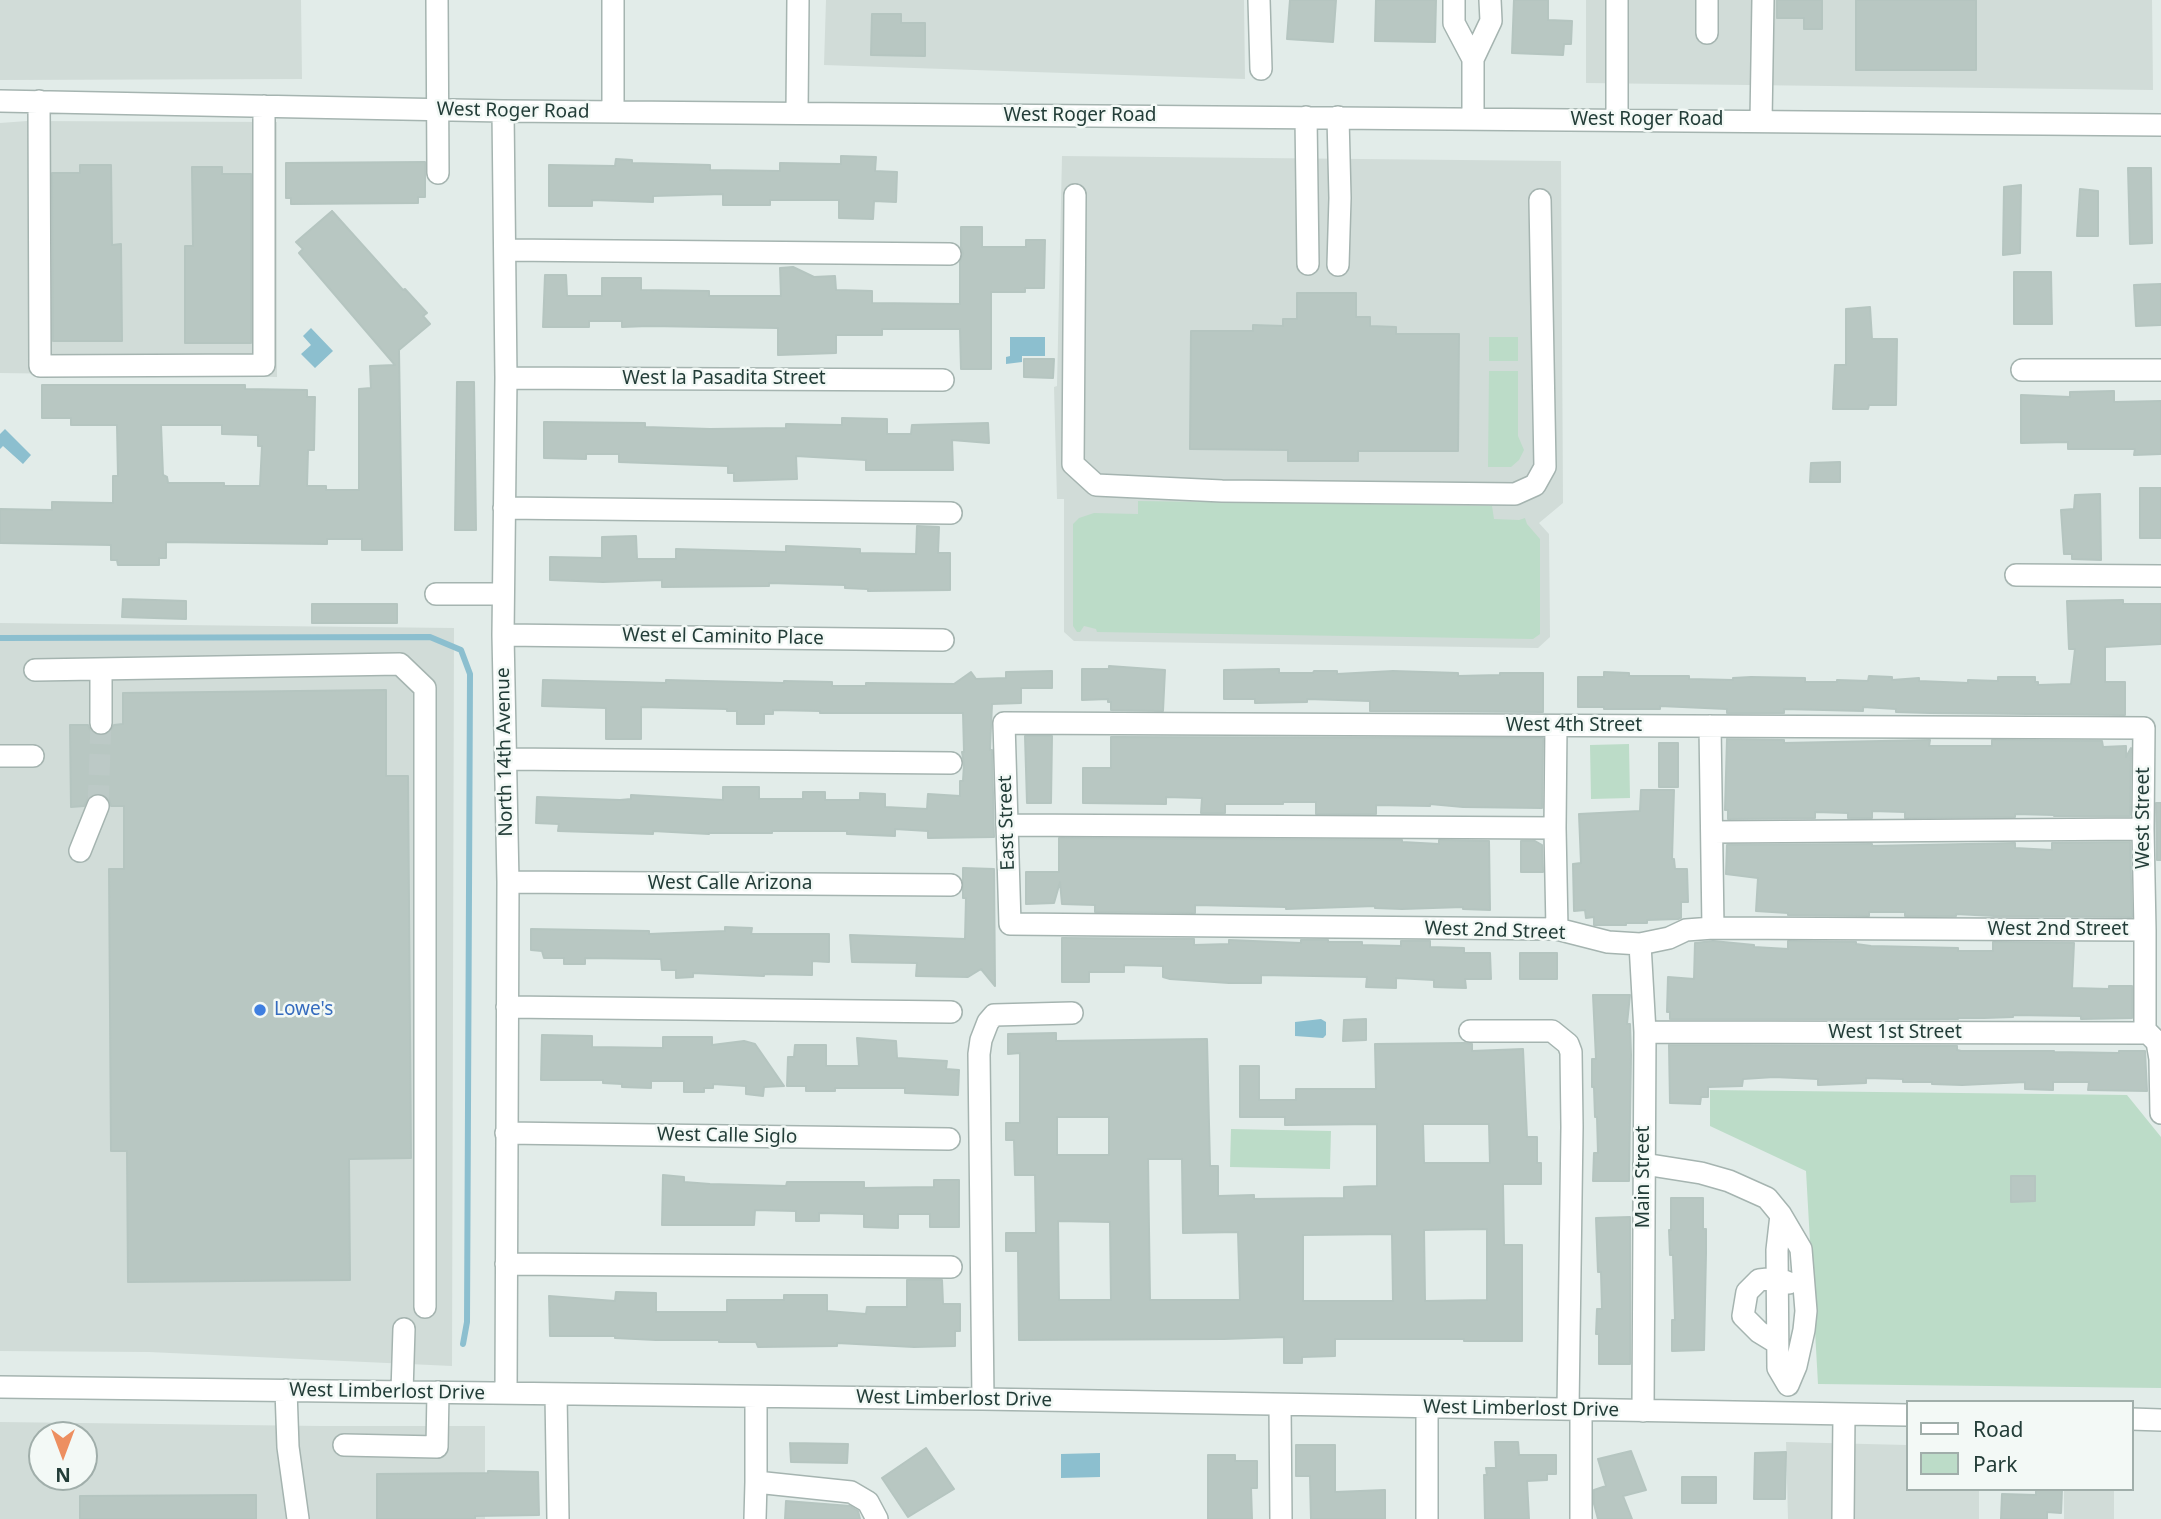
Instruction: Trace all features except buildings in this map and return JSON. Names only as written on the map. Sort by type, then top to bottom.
[{"type":"street","points":[[437,0],[438,173]]},
{"type":"street","points":[[613,0],[613,112]]},
{"type":"street","points":[[797,113],[798,0]]},
{"type":"street","points":[[1259,0],[1261,69]]},
{"type":"street","points":[[1454,0],[1454,23],[1473,59]]},
{"type":"street","points":[[1473,118],[1473,59],[1490,21],[1490,0]]},
{"type":"street","points":[[1617,0],[1617,120]]},
{"type":"street","points":[[1707,0],[1707,33]]},
{"type":"street","points":[[1761,121],[1763,0]]},
{"type":"street","name":"West Roger Road","points":[[0,100],[503,111],[2161,125]]},
{"type":"street","points":[[40,101],[40,366],[264,365],[264,106]]},
{"type":"street","name":"North 14th Avenue","points":[[503,111],[506,378],[503,635],[508,882],[506,1393]]},
{"type":"street","points":[[1306,117],[1308,264]]},
{"type":"street","points":[[1338,117],[1338,265]]},
{"type":"street","points":[[1075,195],[1073,464],[1096,485],[1222,491],[1515,494],[1535,485],[1545,467],[1540,200]]},
{"type":"street","points":[[505,250],[950,254]]},
{"type":"street","points":[[2022,370],[2161,370]]},
{"type":"street","name":"West la Pasadita Street","points":[[506,378],[943,380]]},
{"type":"street","points":[[504,508],[951,513]]},
{"type":"street","points":[[2016,575],[2161,576]]},
{"type":"street","points":[[436,594],[503,594]]},
{"type":"street","name":"West el Caminito Place","points":[[503,635],[943,640]]},
{"type":"street","points":[[35,670],[400,664],[425,688],[425,1307]]},
{"type":"street","points":[[101,668],[101,723]]},
{"type":"street","name":"West 4th Street","points":[[1004,723],[2144,728]]},
{"type":"street","name":"East Street","points":[[1004,723],[1010,924]]},
{"type":"street","points":[[1556,726],[1557,929]]},
{"type":"street","points":[[1710,726],[1713,928]]},
{"type":"street","name":"West Street","points":[[2144,728],[2145,1032]]},
{"type":"street","points":[[0,756],[33,756]]},
{"type":"street","points":[[506,759],[951,763]]},
{"type":"street","points":[[80,851],[98,806]]},
{"type":"street","points":[[1007,825],[1555,828]]},
{"type":"street","points":[[1712,832],[2143,829]]},
{"type":"street","name":"West Calle Arizona","points":[[508,882],[951,885]]},
{"type":"street","name":"West 2nd Street","points":[[1010,924],[1557,929],[1608,942],[1640,944],[1669,939],[1686,930],[1713,928],[2145,930]]},
{"type":"street","name":"Main Street","points":[[1640,944],[1645,1032],[1643,1411]]},
{"type":"street","points":[[507,1007],[951,1012]]},
{"type":"street","points":[[983,1399],[981,1040],[994,1015],[1072,1013]]},
{"type":"street","points":[[1470,1031],[1552,1031],[1568,1044],[1571,1052],[1575,1409],[1581,1519]]},
{"type":"street","name":"West 1st Street","points":[[1645,1032],[2145,1032]]},
{"type":"street","points":[[2145,1032],[2157,1042],[2161,1114]]},
{"type":"street","name":"West Calle Siglo","points":[[506,1133],[949,1139]]},
{"type":"street","points":[[1644,1164],[1729,1181],[1767,1198],[1781,1215],[1801,1249],[1804,1330],[1796,1366],[1788,1385],[1789,1413]]},
{"type":"street","points":[[1781,1215],[1777,1343],[1778,1367],[1788,1385]]},
{"type":"street","points":[[506,1264],[951,1267]]},
{"type":"street","points":[[1777,1343],[1759,1332],[1743,1315],[1747,1292],[1759,1280],[1777,1278],[1792,1284],[1804,1295]]},
{"type":"street","points":[[402,1392],[404,1329]]},
{"type":"street","name":"West Limberlost Drive","points":[[0,1387],[983,1399],[1906,1415]]},
{"type":"street","points":[[286,1391],[289,1465],[298,1519]]},
{"type":"street","points":[[344,1445],[437,1447],[438,1392]]},
{"type":"street","points":[[556,1394],[558,1519]]},
{"type":"street","points":[[755,1519],[757,1396]]},
{"type":"street","points":[[1280,1405],[1281,1519]]},
{"type":"street","points":[[1427,1407],[1427,1519]]},
{"type":"street","points":[[1843,1519],[1844,1414]]},
{"type":"street","points":[[2133,1419],[2161,1420]]},
{"type":"street","points":[[756,1482],[851,1492],[868,1502],[877,1519]]},
{"type":"shaded area","points":[[0,0],[301,0],[302,79],[0,80]]},
{"type":"shaded area","points":[[826,0],[1244,0],[1245,79],[824,65]]},
{"type":"shaded area","points":[[1586,0],[2152,0],[2153,90],[1586,83]]},
{"type":"shaded area","points":[[277,122],[277,377],[0,373],[0,123]]},
{"type":"shaded area","points":[[1062,156],[1561,161],[1563,503],[1539,523],[1549,534],[1550,637],[1538,648],[1074,641],[1064,632],[1064,499],[1057,499],[1054,387],[1057,386]]},
{"type":"shaded area","points":[[0,623],[454,628],[452,1366],[149,1352],[0,1351]]},
{"type":"shaded area","points":[[0,1422],[28,1422],[28,1491],[98,1491],[98,1423],[485,1426],[485,1519],[0,1519]]},
{"type":"shaded area","points":[[1786,1442],[1906,1445],[1906,1491],[1979,1491],[1979,1519],[1788,1519]]},
{"type":"shaded area","points":[[2064,1491],[2114,1491],[2114,1519],[2064,1519]]},
{"type":"green space","points":[[1489,337],[1518,337],[1518,361],[1489,361]]},
{"type":"green space","points":[[1489,371],[1518,371],[1518,436],[1524,450],[1519,460],[1511,467],[1488,467]]},
{"type":"green space","points":[[1138,501],[1492,506],[1494,519],[1525,518],[1540,539],[1540,634],[1533,639],[1097,632],[1096,629],[1084,626],[1077,632],[1073,626],[1073,524],[1079,518],[1094,513],[1138,514]]},
{"type":"green space","points":[[1629,744],[1630,798],[1591,799],[1590,745]]},
{"type":"green space","points":[[1710,1090],[2127,1095],[2161,1137],[2161,1388],[1818,1384],[1806,1171],[1710,1126]]},
{"type":"green space","points":[[1231,1129],[1331,1131],[1330,1169],[1230,1167]]},
{"type":"water","points":[[311,328],[333,351],[315,368],[301,354],[311,345],[303,336]]},
{"type":"water","points":[[1010,337],[1045,337],[1045,356],[1022,356],[1022,362],[1006,364],[1006,357],[1010,356]]},
{"type":"water","points":[[5,429],[31,455],[23,464],[3,446],[0,449],[0,434]]},
{"type":"water","points":[[1321,1019],[1326,1022],[1326,1035],[1323,1038],[1295,1036],[1295,1022]]},
{"type":"water","points":[[1100,1453],[1100,1477],[1061,1478],[1061,1454]]},
{"type":"waterway","points":[[0,638],[430,637],[461,650],[470,674],[467,1322],[463,1344]]},
{"type":"tunnel","points":[[98,806],[101,723]]},
{"type":"place","name":"Lowe's","points":[[260,1010]]}]
